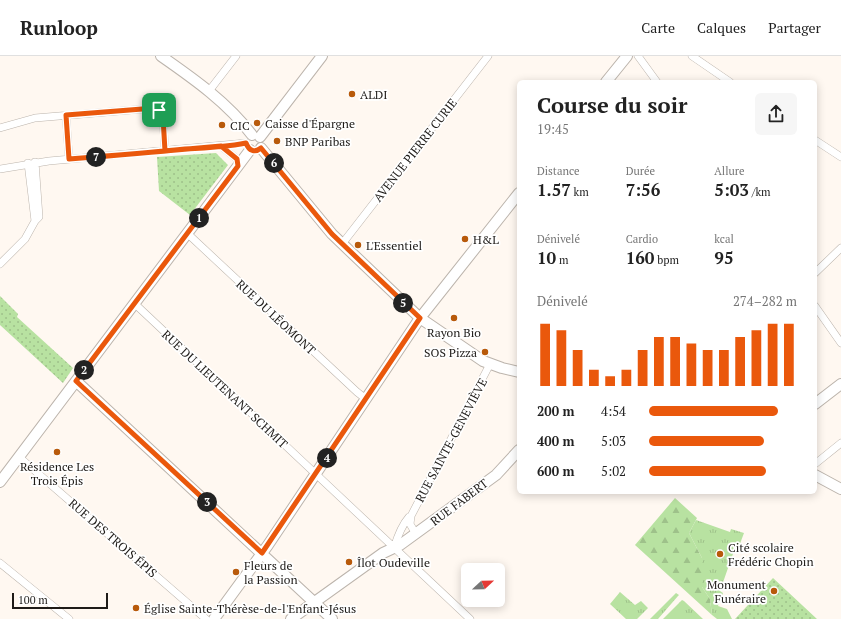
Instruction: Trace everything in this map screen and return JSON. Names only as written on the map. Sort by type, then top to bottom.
[{"type":"street","points":[[161,56],[209,91],[232,112],[252,141]]},
{"type":"street","points":[[209,91],[236,56]]},
{"type":"street","points":[[0,482],[188,234],[238,166],[252,141],[322,56]]},
{"type":"street","name":"AVENUE PIERRE CURIE","points":[[342,244],[488,56]]},
{"type":"street","points":[[608,80],[627,56]]},
{"type":"street","points":[[638,56],[655,80]]},
{"type":"street","points":[[692,56],[727,80]]},
{"type":"street","points":[[0,128],[35,118],[157,108],[162,113],[163,117],[165,151]]},
{"type":"street","points":[[66,115],[69,159]]},
{"type":"street","points":[[0,169],[32,163],[69,159],[263,141],[261,148],[332,234],[420,318],[490,364],[517,371]]},
{"type":"street","points":[[817,141],[841,157]]},
{"type":"street","points":[[221,146],[237,159],[238,166]]},
{"type":"street","points":[[0,264],[25,238],[35,221],[32,163]]},
{"type":"street","points":[[214,619],[262,553],[420,318],[517,196]]},
{"type":"street","name":"RUE DU LÉOMONT","points":[[188,234],[366,399]]},
{"type":"street","points":[[817,271],[841,248]]},
{"type":"street","name":"RUE DU LIEUTENANT SCHMIT","points":[[135,304],[470,619]]},
{"type":"street","points":[[817,309],[841,343]]},
{"type":"street","name":"RUE SAINTE-GENEVIÈVE","points":[[394,548],[396,541],[407,520],[411,516],[490,364]]},
{"type":"street","points":[[76,381],[332,619]]},
{"type":"street","points":[[817,402],[841,384]]},
{"type":"street","points":[[817,462],[841,444]]},
{"type":"street","name":"RUE FABERT","points":[[291,619],[383,553],[416,534],[496,475],[517,452]]},
{"type":"street","name":"RUE DES TROIS ÉPIS","points":[[19,457],[206,619]]},
{"type":"street","points":[[817,476],[841,489]]},
{"type":"street","name":"RUE SAINTE-GENEVIÈVE","points":[[411,516],[410,524],[416,534]]},
{"type":"street","points":[[0,563],[69,619]]},
{"type":"green space","points":[[216,153],[228,165],[190,215],[159,191],[157,157]]},
{"type":"green space","points":[[0,296],[18,314],[17,317],[73,368],[63,383],[0,325]]},
{"type":"green space","points":[[675,498],[697,518],[689,533],[702,558],[702,587],[710,599],[712,615],[635,545]]},
{"type":"green space","points":[[696,520],[730,532],[731,529],[744,533],[738,549],[735,548],[720,591],[723,593],[718,606],[727,609],[732,619],[717,619],[712,615],[710,599],[702,587],[702,558],[689,533]]},
{"type":"green space","points":[[773,578],[817,619],[735,619]]},
{"type":"green space","points":[[620,592],[635,605],[641,601],[648,608],[637,619],[626,619],[610,604]]},
{"type":"green space","points":[[676,593],[679,595],[658,619],[650,619]]},
{"type":"green space","points":[[682,600],[684,601],[703,619],[663,619]]},
{"type":"place","name":"ALDI","points":[[352,94]]},
{"type":"place","name":"Caisse d'Épargne","points":[[257,123]]},
{"type":"place","name":"CIC","points":[[222,125]]},
{"type":"place","name":"BNP Paribas","points":[[277,141]]},
{"type":"place","name":"H&L","points":[[465,239]]},
{"type":"place","name":"L'Essentiel","points":[[358,245]]},
{"type":"place","name":"Rayon Bio","points":[[454,318]]},
{"type":"place","name":"SOS Pizza","points":[[485,352]]},
{"type":"place","name":"Résidence Les Trois Épis","points":[[57,452]]},
{"type":"place","name":"Cité scolaire Frédéric Chopin","points":[[720,554]]},
{"type":"place","name":"Îlot Oudeville","points":[[349,562]]},
{"type":"place","name":"Fleurs de la Passion","points":[[236,572]]},
{"type":"place","name":"Monument Funéraire","points":[[774,591]]},
{"type":"place","name":"Église Sainte-Thérèse-de-l'Enfant-Jésus","points":[[136,608]]},
{"type":"route","points":[[159,110],[155,108],[66,115],[69,159],[176,150],[221,146],[234,145],[246,143],[248,148],[252,151],[261,148],[332,234],[420,318],[262,553],[76,381],[238,166],[237,159],[221,146],[165,151],[163,117],[159,110]]}]
